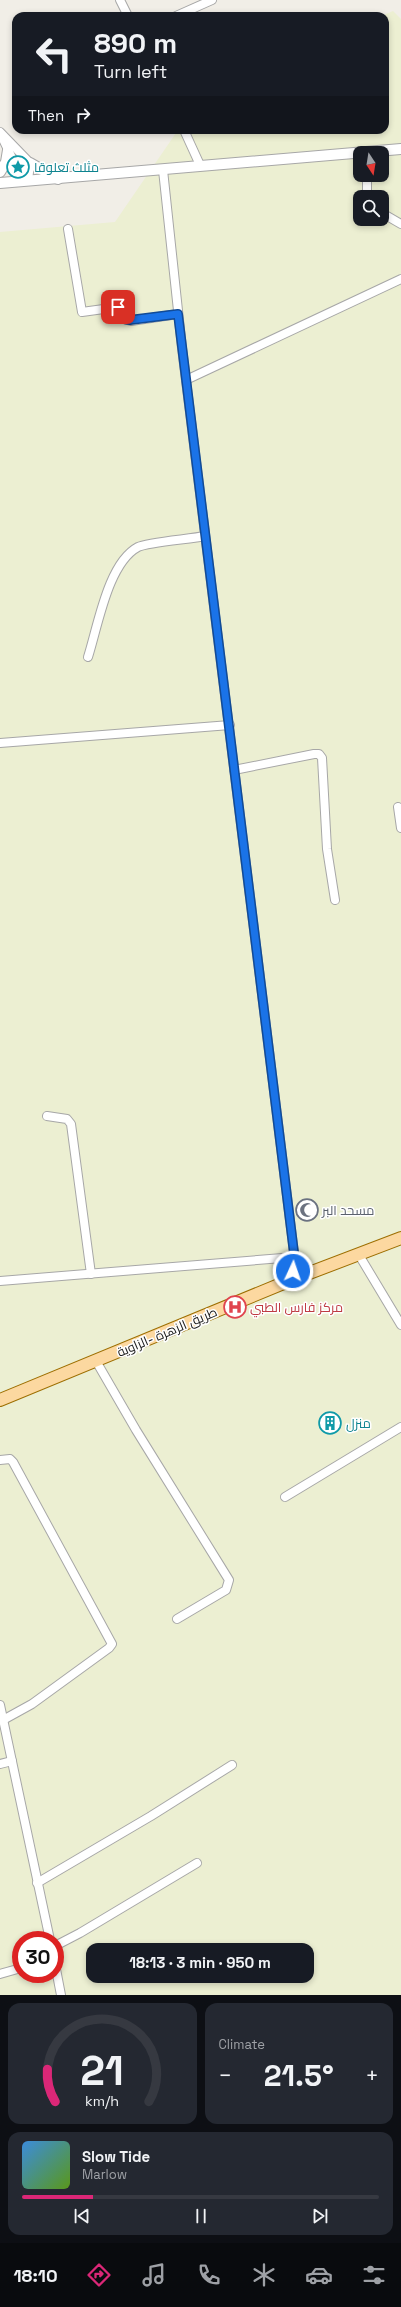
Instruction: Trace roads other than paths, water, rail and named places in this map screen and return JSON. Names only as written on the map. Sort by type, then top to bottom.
[{"type":"main road","name":"طريق الزهرة -الزاوية","points":[[0,1400],[291,1280],[401,1238]]},
{"type":"street","points":[[120,0],[126,12]]},
{"type":"street","points":[[185,12],[212,0]]},
{"type":"street","points":[[0,132],[8,150],[26,181]]},
{"type":"street","points":[[0,132],[30,162],[58,179]]},
{"type":"street","points":[[186,134],[200,165]]},
{"type":"street","points":[[389,150],[401,149]]},
{"type":"street","points":[[0,172],[6,162],[8,150]]},
{"type":"street","points":[[0,183],[163,170],[200,165],[353,154]]},
{"type":"street","points":[[26,181],[30,162]]},
{"type":"street","points":[[163,170],[178,314],[295,1259],[291,1280]]},
{"type":"street","points":[[389,217],[401,224]]},
{"type":"street","points":[[68,229],[82,312],[118,307],[123,311],[124,319],[130,320],[178,314]]},
{"type":"street","points":[[186,380],[401,279]]},
{"type":"street","points":[[88,657],[113,577],[124,558],[139,547],[205,536]]},
{"type":"street","points":[[0,743],[230,725]]},
{"type":"street","points":[[234,770],[319,754],[322,758],[325,773],[327,849],[335,900]]},
{"type":"street","points":[[398,807],[401,828]]},
{"type":"street","points":[[47,1116],[67,1119],[71,1124],[91,1274]]},
{"type":"street","points":[[359,1254],[401,1325]]},
{"type":"street","points":[[0,1281],[295,1259],[315,1271]]},
{"type":"street","points":[[96,1361],[136,1430],[228,1580],[226,1590],[177,1619]]},
{"type":"street","points":[[285,1497],[401,1427]]},
{"type":"street","points":[[0,1460],[10,1459],[13,1462],[112,1644],[109,1648],[32,1704],[3,1720]]},
{"type":"street","points":[[0,1705],[48,1931]]},
{"type":"street","points":[[0,1764],[12,1761]]},
{"type":"street","points":[[37,1883],[151,1816],[232,1765]]},
{"type":"street","points":[[64,1941],[197,1863]]},
{"type":"street","points":[[0,1974],[12,1971]]},
{"type":"street","points":[[59,1983],[61,1995]]},
{"type":"place","name":"مثلث تعلوقا","points":[[18,167]]},
{"type":"place","name":"مسحد البر","points":[[307,1210]]},
{"type":"place","name":"مركز فارس الطبي","points":[[235,1307]]},
{"type":"place","name":"منزل","points":[[330,1423]]}]
